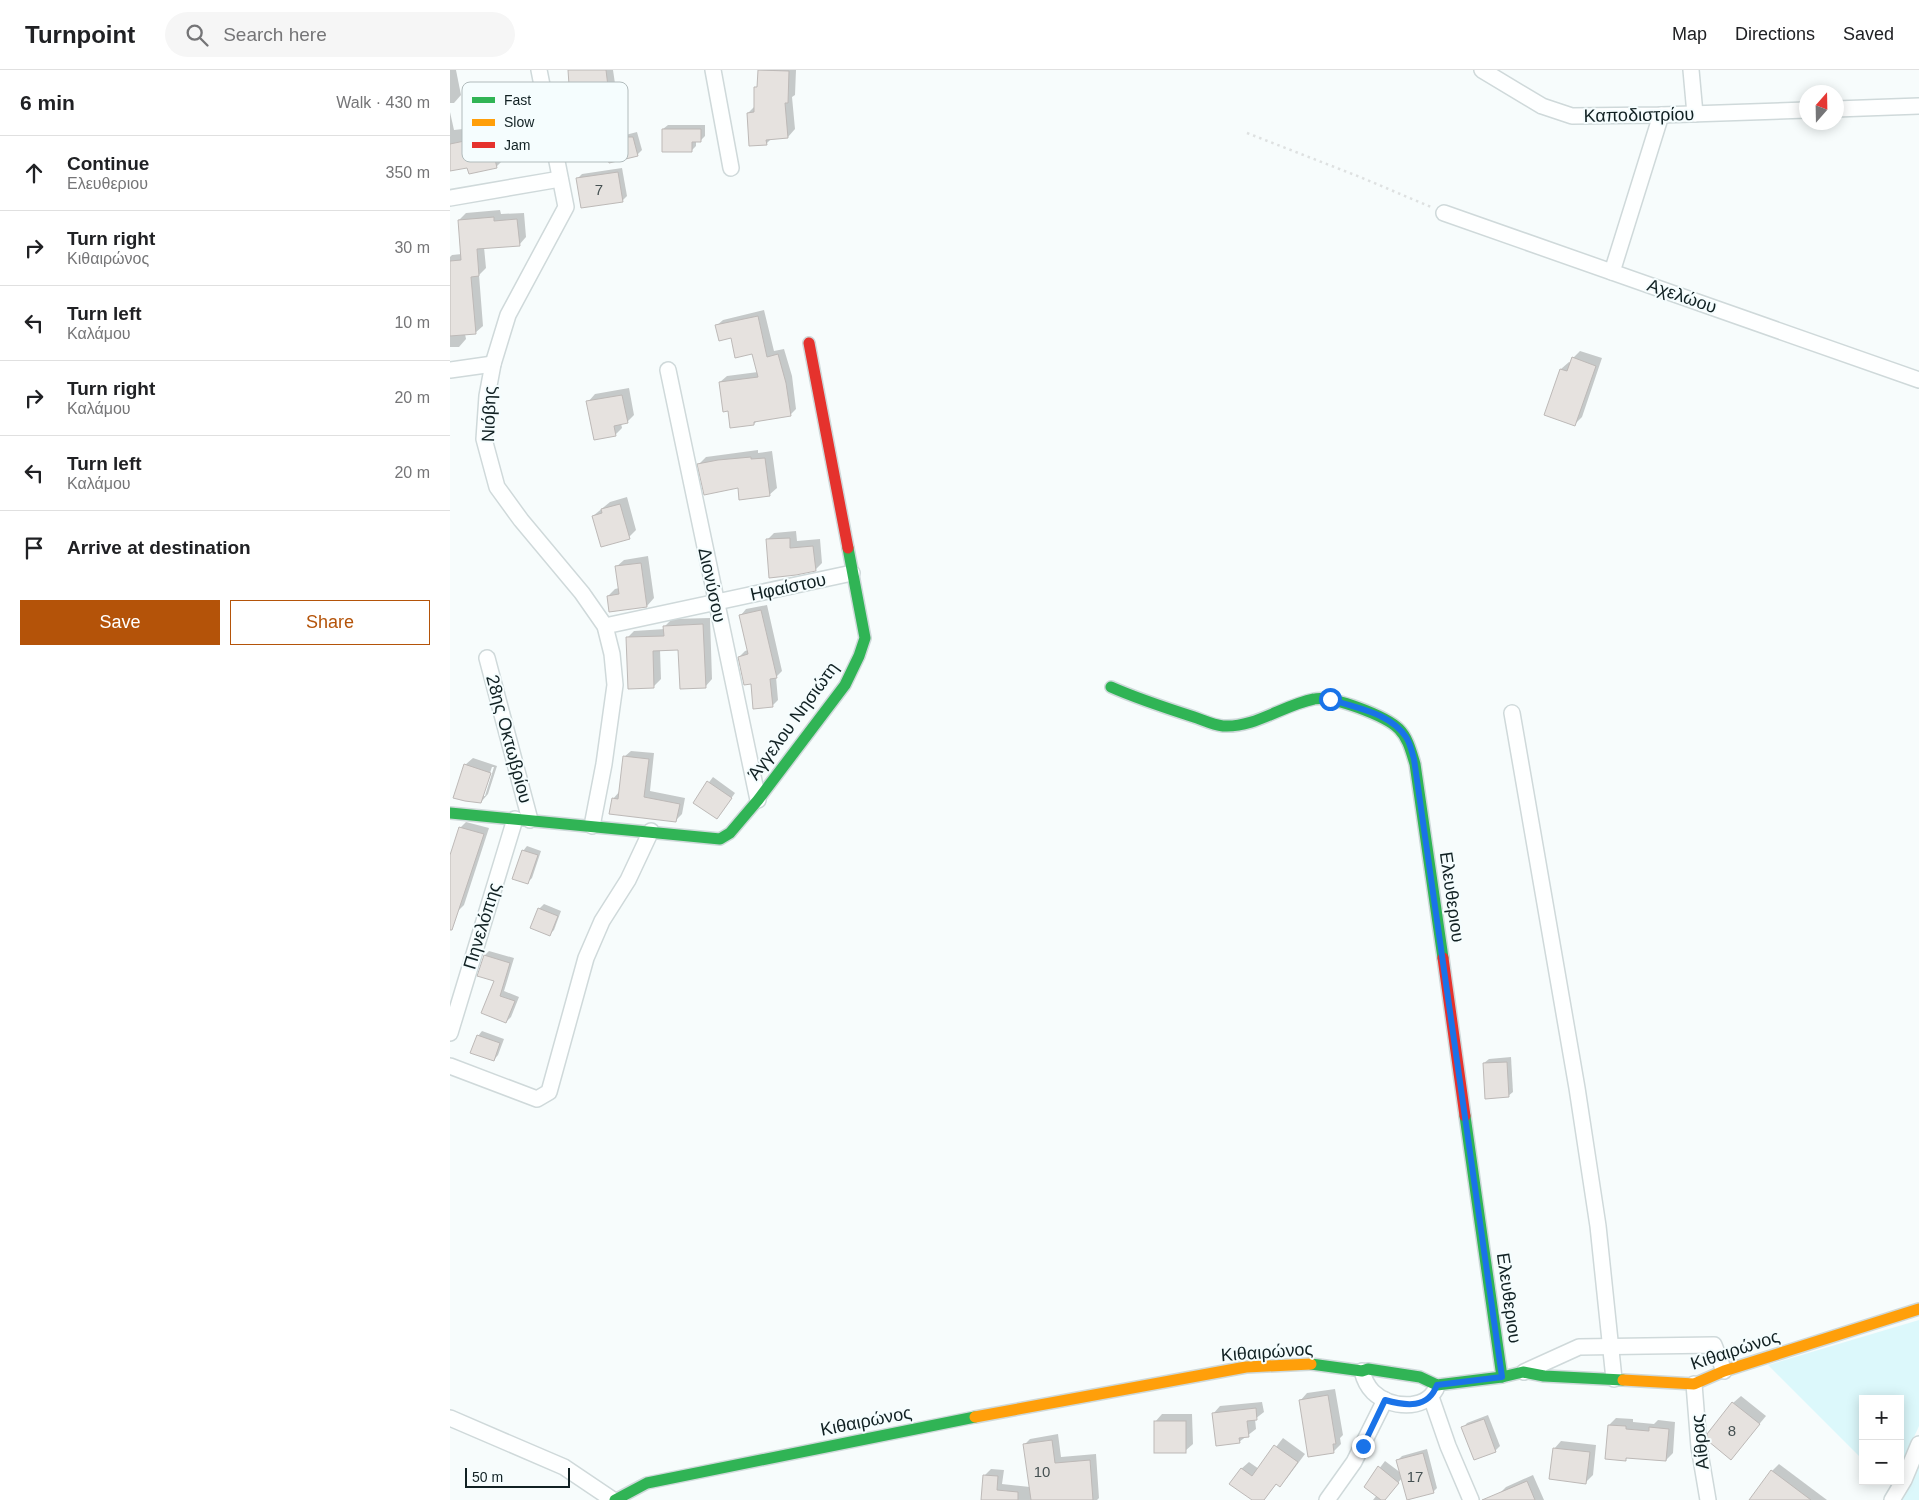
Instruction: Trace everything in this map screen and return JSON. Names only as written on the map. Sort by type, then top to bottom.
[{"type":"street","points":[[713,70],[732,168]]},
{"type":"street","name":"Καποδιστρίου","points":[[1482,70],[1542,106],[1572,116],[1799,110]]},
{"type":"street","points":[[1691,70],[1696,114]]},
{"type":"street","points":[[1844,109],[1919,106]]},
{"type":"street","points":[[1612,272],[1660,115]]},
{"type":"street","name":"Νιόβης","points":[[557,162],[566,207],[508,316],[493,364],[487,396],[484,439],[497,487],[605,626],[612,654],[615,685],[604,764],[592,826]]},
{"type":"street","points":[[450,198],[560,179]]},
{"type":"street","name":"Αχελώου","points":[[1444,212],[1919,380]]},
{"type":"street","name":"Άγγελου Νησιώτη","points":[[450,813],[720,839],[730,833],[758,800],[845,685],[859,656],[864,638],[809,343]]},
{"type":"street","points":[[450,370],[493,364]]},
{"type":"street","name":"Διονύσου","points":[[668,370],[758,800]]},
{"type":"street","name":"Ηφαίστου","points":[[605,626],[852,573]]},
{"type":"street","name":"28ης Οκτωβρίου","points":[[488,658],[522,820]]},
{"type":"street","name":"Ελευθεριου","points":[[1112,687],[1154,704],[1222,726],[1239,725],[1316,698],[1330,699],[1379,714],[1396,725],[1407,738],[1414,759],[1418,781],[1502,1377]]},
{"type":"street","points":[[1512,713],[1577,1088],[1598,1226],[1614,1379]]},
{"type":"street","name":"Πηνελόπης","points":[[450,1033],[522,820]]},
{"type":"street","points":[[450,1066],[537,1099],[550,1092],[586,958],[602,922],[628,880],[651,831]]},
{"type":"street","name":"Κιθαιρώνος","points":[[614,1500],[647,1483],[968,1418],[1246,1367],[1306,1363],[1362,1371],[1368,1369],[1427,1379],[1434,1391],[1523,1372],[1544,1376],[1694,1384],[1724,1371],[1919,1309]]},
{"type":"street","points":[[1523,1372],[1579,1347],[1714,1345],[1724,1371]]},
{"type":"street","points":[[1362,1371],[1364,1379],[1373,1392],[1385,1400],[1397,1404],[1416,1405],[1434,1391],[1448,1446],[1471,1500]]},
{"type":"street","name":"Αίθρας","points":[[1694,1384],[1699,1447],[1708,1500]]},
{"type":"street","points":[[1327,1500],[1354,1462],[1385,1400]]},
{"type":"street","points":[[450,1418],[564,1467],[614,1500]]},
{"type":"street","points":[[1892,1500],[1904,1480],[1919,1444]]},
{"type":"path","points":[[1247,133],[1444,212]]},
{"type":"shaded area","points":[[1919,1320],[1919,1426],[1904,1459],[1904,1395],[1859,1395],[1859,1456],[1768,1365]]},
{"type":"shaded area","points":[[1919,1463],[1919,1500],[1902,1500]]},
{"type":"building","points":[[568,70],[606,70],[607,82],[569,82]]},
{"type":"building","points":[[758,70],[789,71],[788,103],[785,103],[788,138],[766,140],[767,145],[749,146],[747,113],[754,112],[754,87],[757,87]]},
{"type":"building","points":[[662,129],[701,129],[701,142],[692,142],[692,152],[662,152]]},
{"type":"building","points":[[628,137],[633,137],[638,156],[628,158]]},
{"type":"building","points":[[462,142],[462,162],[496,162],[497,168],[469,174],[467,168],[450,171],[450,144]]},
{"type":"building","points":[[618,172],[623,202],[581,208],[576,178]]},
{"type":"building","points":[[494,217],[494,221],[517,219],[520,246],[477,249],[479,276],[471,277],[476,334],[450,336],[450,261],[461,260],[458,220]]},
{"type":"building","points":[[758,316],[767,357],[778,354],[786,383],[791,416],[754,422],[754,425],[730,428],[728,411],[723,412],[719,382],[758,377],[752,354],[735,358],[731,338],[719,341],[715,325]]},
{"type":"building","points":[[1572,357],[1596,366],[1575,426],[1544,415],[1560,369],[1567,371]]},
{"type":"building","points":[[622,395],[628,423],[614,426],[616,436],[594,440],[586,401]]},
{"type":"building","points":[[751,457],[751,459],[765,458],[770,496],[739,500],[738,488],[704,495],[697,464]]},
{"type":"building","points":[[620,504],[630,539],[601,547],[592,516],[602,513],[601,509]]},
{"type":"building","points":[[790,538],[790,548],[813,546],[816,571],[769,578],[766,539]]},
{"type":"building","points":[[641,563],[647,607],[609,612],[607,596],[619,594],[615,566]]},
{"type":"building","points":[[761,610],[777,678],[770,679],[773,707],[753,709],[751,684],[744,685],[738,657],[748,654],[739,615]]},
{"type":"building","points":[[703,624],[706,688],[680,689],[678,650],[653,651],[654,688],[628,689],[626,637],[664,636],[663,626]]},
{"type":"building","points":[[623,756],[649,759],[644,797],[680,804],[676,822],[609,814],[612,798],[618,799]]},
{"type":"building","points":[[464,764],[491,773],[481,803],[453,798]]},
{"type":"building","points":[[707,781],[732,798],[717,819],[693,803]]},
{"type":"building","points":[[459,827],[484,834],[452,930],[450,930],[450,855]]},
{"type":"building","points":[[522,850],[538,855],[528,884],[512,879]]},
{"type":"building","points":[[538,908],[558,916],[550,936],[530,928]]},
{"type":"building","points":[[484,955],[510,963],[500,996],[515,1001],[506,1023],[481,1013],[494,981],[477,976]]},
{"type":"building","points":[[477,1035],[500,1043],[494,1061],[470,1053]]},
{"type":"building","points":[[1507,1062],[1509,1097],[1485,1099],[1483,1063]]},
{"type":"building","points":[[1328,1395],[1336,1444],[1333,1444],[1334,1453],[1308,1457],[1299,1400]]},
{"type":"building","points":[[1732,1402],[1760,1424],[1731,1460],[1708,1441],[1707,1434]]},
{"type":"building","points":[[1256,1408],[1257,1420],[1247,1421],[1249,1437],[1239,1438],[1240,1443],[1216,1446],[1212,1413]]},
{"type":"building","points":[[1484,1419],[1496,1452],[1474,1460],[1461,1427]]},
{"type":"building","points":[[1154,1421],[1186,1421],[1186,1453],[1154,1453]]},
{"type":"building","points":[[1608,1425],[1626,1426],[1626,1429],[1649,1431],[1649,1427],[1669,1429],[1666,1461],[1626,1458],[1626,1461],[1605,1459]]},
{"type":"building","points":[[1052,1440],[1055,1463],[1090,1460],[1093,1500],[1031,1500],[1023,1444]]},
{"type":"building","points":[[1274,1445],[1298,1462],[1280,1487],[1276,1484],[1264,1500],[1252,1500],[1229,1484],[1241,1468],[1252,1476]]},
{"type":"building","points":[[1553,1448],[1590,1452],[1586,1484],[1549,1479]]},
{"type":"building","points":[[1423,1453],[1434,1493],[1407,1500],[1396,1460]]},
{"type":"building","points":[[1378,1466],[1399,1483],[1385,1500],[1381,1500],[1364,1487]]},
{"type":"building","points":[[1771,1470],[1811,1500],[1749,1500]]},
{"type":"building","points":[[983,1475],[998,1476],[997,1490],[1018,1492],[1018,1500],[981,1500]]},
{"type":"building","points":[[1527,1481],[1535,1500],[1482,1500]]},
{"type":"traffic: fast","points":[[450,813],[720,839],[730,833],[758,800],[845,685],[859,656],[865,638],[848,548]]},
{"type":"traffic: fast","points":[[1111,687],[1212,724],[1223,726],[1235,726],[1258,720],[1303,702],[1322,699],[1345,703],[1371,713],[1383,718],[1399,729],[1407,741],[1415,764],[1443,958]]},
{"type":"traffic: fast","points":[[1465,1116],[1502,1377]]},
{"type":"traffic: fast","points":[[1311,1364],[1362,1371],[1368,1369],[1420,1377],[1437,1385],[1502,1377],[1523,1372],[1544,1376],[1623,1380]]},
{"type":"traffic: fast","points":[[615,1500],[647,1483],[975,1417]]},
{"type":"traffic: slow","points":[[1623,1380],[1694,1384],[1724,1371],[1919,1309]]},
{"type":"traffic: slow","points":[[975,1417],[1246,1367],[1311,1364]]},
{"type":"traffic: jam","points":[[809,343],[848,548]]},
{"type":"traffic: jam","points":[[1443,958],[1465,1116]]},
{"type":"route","points":[[1330,699],[1379,714],[1396,725],[1407,738],[1414,759],[1502,1377],[1437,1385],[1431,1397],[1416,1405],[1397,1404],[1385,1400],[1363,1446]]}]
